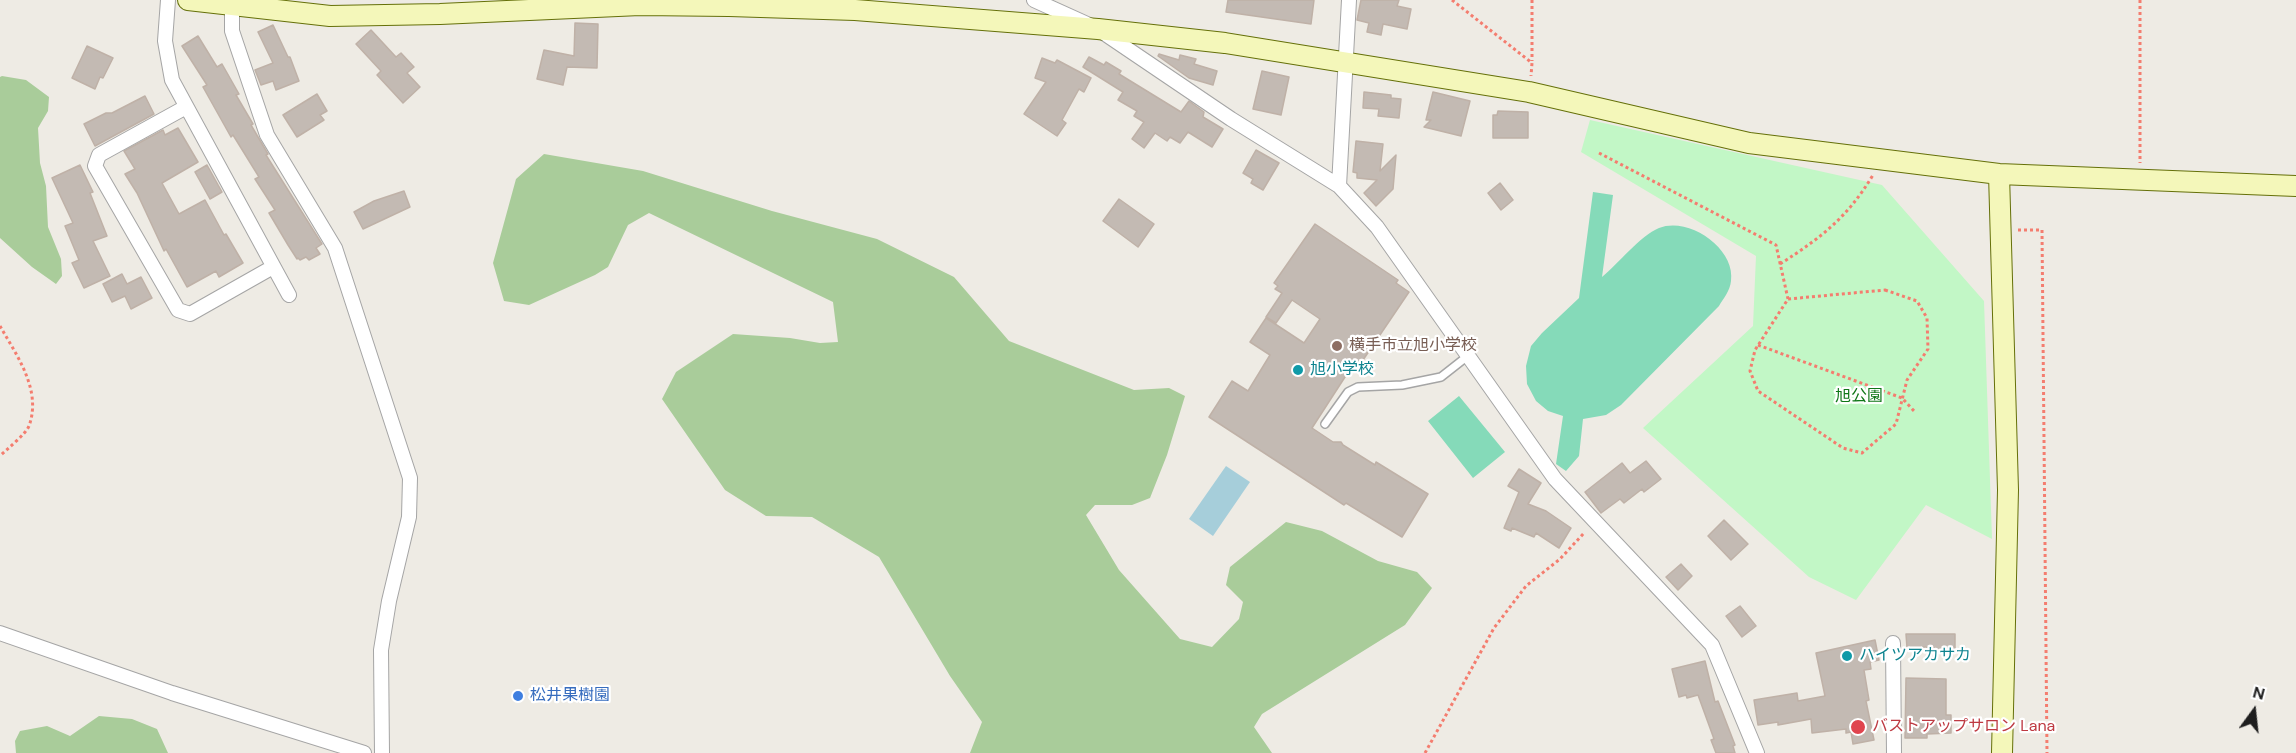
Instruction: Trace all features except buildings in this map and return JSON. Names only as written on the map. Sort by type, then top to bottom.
[{"type":"street","points":[[168,0],[165,41],[172,80],[289,295]]},
{"type":"street","points":[[188,0],[330,16],[728,3],[855,10],[1098,29],[1346,61],[1529,92],[1749,144],[1999,174],[2296,186]]},
{"type":"street","points":[[1034,0],[1098,29],[1231,119],[1339,186],[1377,227],[1555,479],[1712,645],[1757,753]]},
{"type":"street","points":[[1339,186],[1349,0]]},
{"type":"street","points":[[232,6],[232,31],[267,135],[335,248],[410,478],[409,517],[388,602],[381,650],[382,753]]},
{"type":"street","points":[[186,107],[99,155],[94,166],[178,310],[190,314],[273,267]]},
{"type":"street","points":[[1999,174],[2008,490],[2002,753]]},
{"type":"street","points":[[0,633],[172,693],[364,753]]},
{"type":"street","points":[[1893,643],[1894,753]]},
{"type":"lane","points":[[1325,424],[1348,392],[1358,387],[1402,385],[1441,377],[1468,355]]},
{"type":"path","points":[[1452,0],[1532,63]]},
{"type":"path","points":[[1529,92],[1532,63],[1532,0]]},
{"type":"path","points":[[2140,0],[2140,180]]},
{"type":"path","points":[[1599,153],[1776,245],[1788,299],[1758,345],[1750,370],[1758,391],[1843,448],[1862,453],[1896,424],[1907,380],[1928,349],[1927,318],[1917,301],[1885,290],[1788,299]]},
{"type":"path","points":[[1780,264],[1823,236],[1858,199],[1882,160]]},
{"type":"path","points":[[2001,229],[2042,230],[2047,753]]},
{"type":"path","points":[[0,326],[27,374],[33,401],[29,428],[0,456]]},
{"type":"path","points":[[1758,345],[1902,398],[1915,412]]},
{"type":"path","points":[[1425,753],[1494,628],[1526,586],[1560,559],[1595,523]]},
{"type":"green space","points":[[0,77],[26,80],[49,97],[48,111],[38,128],[40,163],[46,186],[48,227],[61,259],[62,276],[56,284],[32,267],[0,238]]},
{"type":"green space","name":"旭公園","points":[[1590,120],[1882,185],[1984,301],[1992,539],[1926,505],[1856,600],[1809,577],[1643,428],[1753,326],[1756,256],[1581,152]]},
{"type":"green space","points":[[544,154],[643,171],[772,211],[877,239],[954,277],[1009,341],[1134,390],[1169,388],[1185,396],[1167,455],[1150,498],[1132,505],[1095,505],[1086,515],[1119,570],[1180,639],[1212,647],[1239,619],[1243,602],[1226,585],[1230,567],[1286,522],[1322,531],[1378,561],[1417,572],[1432,588],[1405,625],[1262,714],[1254,727],[1272,753],[970,753],[982,722],[950,676],[879,557],[812,517],[766,516],[725,490],[662,399],[676,372],[733,334],[790,338],[820,343],[838,342],[833,302],[649,213],[628,225],[608,267],[595,275],[529,305],[504,301],[493,263],[516,179]]},
{"type":"green space","points":[[1593,192],[1613,195],[1602,277],[1644,237],[1659,228],[1671,226],[1696,231],[1718,247],[1731,269],[1731,281],[1719,306],[1621,405],[1606,415],[1583,419],[1579,456],[1566,471],[1556,464],[1563,416],[1548,411],[1536,401],[1527,384],[1526,366],[1531,346],[1579,298]]},
{"type":"green space","points":[[1459,396],[1505,452],[1473,478],[1428,421]]},
{"type":"green space","points":[[99,716],[132,719],[157,729],[168,753],[16,753],[15,741],[20,731],[47,726],[70,736]]},
{"type":"water","points":[[1226,466],[1250,482],[1213,536],[1189,519]]},
{"type":"place","name":"横手市立旭小学校","points":[[1337,346]]},
{"type":"place","name":"旭小学校","points":[[1298,370]]},
{"type":"place","name":"ハイツアカサカ","points":[[1847,656]]},
{"type":"place","name":"松井果樹園","points":[[518,696]]},
{"type":"place","name":"バストアップサロン Lana","points":[[1858,727]]}]
